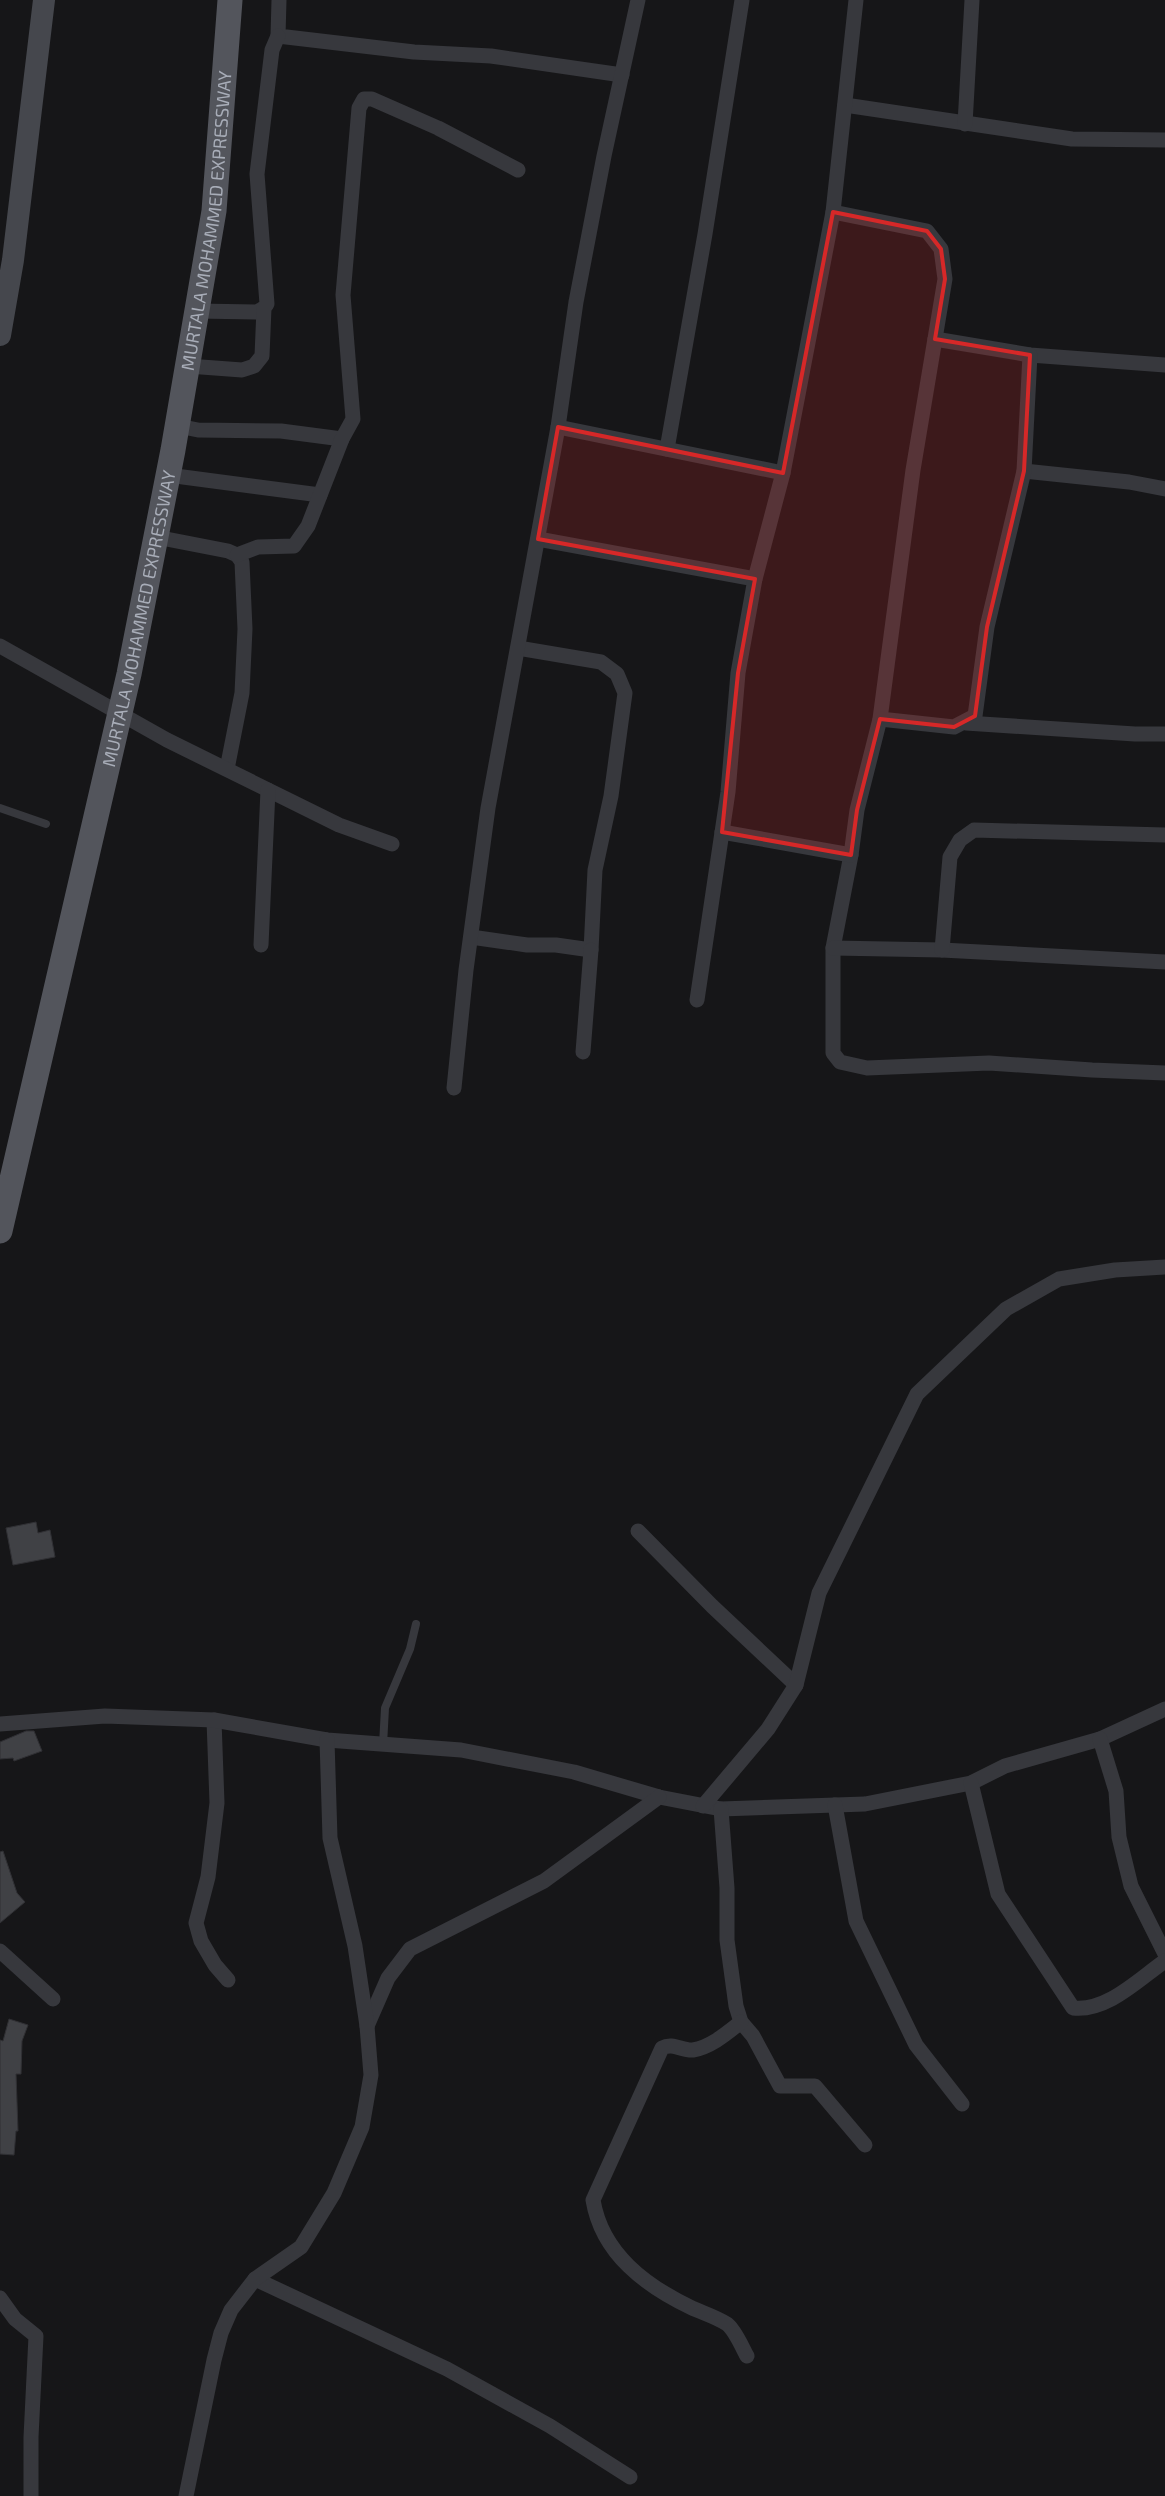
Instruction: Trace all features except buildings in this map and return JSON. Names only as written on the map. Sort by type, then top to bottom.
[{"type":"main road","points":[[0,335],[13,260],[44,0]]},
{"type":"main road","name":"MURTALA MOHAMMED EXPRESSWAY","points":[[0,1231],[119,714],[178,426],[214,211],[230,0]]},
{"type":"street","points":[[188,366],[242,370],[254,366],[262,356],[264,308],[267,304],[257,174],[272,50],[278,36],[279,0]]},
{"type":"street","points":[[454,1088],[488,808],[558,427],[576,302],[604,156],[638,0]]},
{"type":"street","points":[[667,449],[705,234],[742,0]]},
{"type":"street","points":[[697,1000],[722,832],[738,673],[755,579],[783,472],[833,212],[856,0]]},
{"type":"street","points":[[965,124],[972,0]]},
{"type":"street","points":[[278,36],[414,52],[490,56],[622,75]]},
{"type":"street","points":[[237,555],[258,547],[294,546],[308,526],[342,439],[353,419],[343,295],[359,108],[364,100],[372,100],[438,128],[518,170]]},
{"type":"street","points":[[845,105],[1072,139],[1165,140]]},
{"type":"street","points":[[833,212],[927,231],[941,249],[945,279],[912,480],[880,720],[857,810],[851,854],[833,948],[833,1053],[840,1062],[866,1068],[988,1063],[1165,1073]]},
{"type":"street","points":[[197,311],[257,312],[264,308]]},
{"type":"street","points":[[935,339],[1030,355],[1165,365]]},
{"type":"street","points":[[880,720],[954,727],[966,723],[975,716],[987,627],[1024,471],[1030,355]]},
{"type":"street","points":[[178,426],[198,430],[281,431],[342,439]]},
{"type":"street","points":[[558,427],[783,472]]},
{"type":"street","points":[[1024,471],[1129,482],[1165,489]]},
{"type":"street","points":[[168,475],[320,495]]},
{"type":"street","points":[[156,537],[228,550],[237,555],[242,562],[245,629],[242,693],[227,769]]},
{"type":"street","points":[[538,539],[755,579]]},
{"type":"street","points":[[0,646],[167,740],[339,825],[392,844]]},
{"type":"street","points":[[518,648],[600,662],[617,674],[625,692],[611,796],[595,870],[591,950],[582,1052]]},
{"type":"street","points":[[966,723],[1135,734],[1165,734]]},
{"type":"street","points":[[261,945],[268,790]]},
{"type":"street","points":[[942,950],[950,857],[960,840],[974,830],[1165,836]]},
{"type":"street","points":[[722,832],[851,854]]},
{"type":"street","points":[[471,937],[527,945],[556,944],[591,950]]},
{"type":"street","points":[[833,948],[942,950],[1165,962]]},
{"type":"street","points":[[703,1806],[768,1729],[796,1685],[819,1593],[917,1394],[1006,1309],[1060,1279],[1115,1270],[1165,1267]]},
{"type":"street","points":[[638,1531],[712,1606],[796,1685]]},
{"type":"street","points":[[0,1724],[105,1716],[214,1720],[327,1740],[461,1750],[574,1772],[658,1797],[721,1809],[865,1804],[972,1783],[1005,1766],[1100,1739],[1165,1709]]},
{"type":"street","points":[[214,1720],[217,1803],[208,1876],[196,1923],[201,1940],[215,1965],[228,1980]]},
{"type":"street","points":[[1100,1739],[1116,1791],[1119,1837],[1131,1886],[1165,1954]]},
{"type":"street","points":[[186,2496],[221,2333],[231,2310],[255,2279],[301,2247],[334,2193],[362,2127],[371,2075],[367,2026],[355,1946],[330,1838],[327,1740]]},
{"type":"street","points":[[972,1783],[998,1894],[1073,2008],[1086,2010],[1106,2002],[1165,1961]]},
{"type":"street","points":[[367,2026],[388,1978],[410,1949],[544,1881],[658,1797]]},
{"type":"street","points":[[835,1804],[856,1921],[916,2046],[962,2104]]},
{"type":"street","points":[[721,1809],[727,1888],[727,1940],[736,2006],[741,2022],[753,2036],[780,2086],[815,2086],[865,2145]]},
{"type":"street","points":[[0,1952],[53,2000]]},
{"type":"street","points":[[741,2022],[707,2045],[692,2050],[672,2045],[662,2048],[593,2200],[596,2215],[610,2244],[623,2262],[644,2281],[690,2307],[728,2325],[747,2356]]},
{"type":"street","points":[[255,2279],[447,2369],[550,2426],[630,2477]]},
{"type":"street","points":[[0,2298],[15,2319],[36,2336],[31,2437],[31,2496]]},
{"type":"lane","points":[[0,808],[46,824]]},
{"type":"lane","points":[[383,1745],[385,1708],[412,1644],[416,1624]]},
{"type":"highlighted area","points":[[833,212],[927,231],[941,249],[945,279],[935,339],[1030,355],[1024,471],[987,627],[975,716],[954,727],[880,719],[857,810],[851,855],[722,832],[738,673],[755,579],[538,539],[558,427],[783,473]]}]
